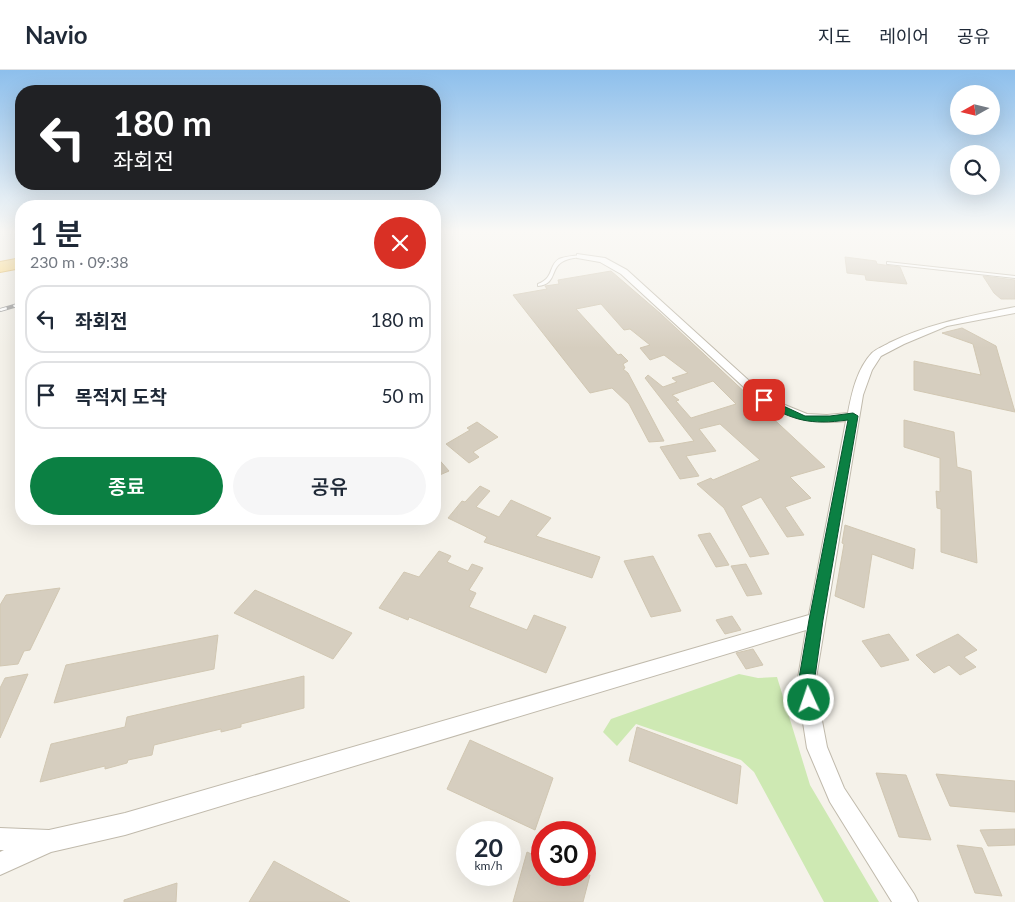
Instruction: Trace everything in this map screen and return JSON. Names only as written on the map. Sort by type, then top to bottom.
[{"type":"street","points":[[620,270],[764,400],[804,419],[830,419],[853,416]]},
{"type":"street","points":[[906,902],[837,795],[817,748],[806,684],[853,416],[857,395],[866,370],[877,354],[900,342],[944,324],[1015,310]]},
{"type":"street","points":[[0,864],[49,841],[144,819],[816,620]]},
{"type":"street","points":[[0,839],[49,841]]},
{"type":"lane","points":[[540,284],[551,279],[554,270]]},
{"type":"lane","points":[[950,270],[1015,277]]},
{"type":"green space","points":[[739,674],[758,678],[777,677],[810,785],[879,902],[824,902],[754,772],[741,760],[636,724],[617,746],[603,732],[611,719]]},
{"type":"building","points":[[847,270],[901,270],[907,284],[866,280],[865,275],[847,273]]},
{"type":"building","points":[[611,271],[661,314],[825,467],[790,477],[811,498],[785,507],[804,535],[787,537],[761,497],[741,506],[769,554],[750,557],[724,508],[697,484],[711,478],[713,480],[760,460],[720,424],[699,429],[716,451],[686,456],[699,476],[680,479],[660,447],[694,441],[645,378],[648,375],[663,387],[677,382],[672,378],[688,373],[664,355],[650,360],[640,348],[650,345],[630,329],[624,330],[601,304],[576,309],[618,355],[621,354],[628,361],[623,364],[625,368],[623,369],[628,373],[664,441],[649,442],[629,404],[612,388],[590,393],[513,295],[547,289],[545,286],[559,284],[558,280]],"holes":[[[713,381],[736,404],[691,418],[676,401],[679,400],[672,395]]]},
{"type":"building","points":[[983,276],[1015,280],[1015,299],[1001,299],[994,293]]},
{"type":"building","points":[[962,328],[996,346],[1015,412],[914,390],[914,361],[981,375],[973,344],[942,333]]},
{"type":"building","points":[[904,420],[954,432],[957,467],[971,471],[977,563],[941,552],[941,509],[937,508],[936,491],[940,492],[940,458],[904,447]]},
{"type":"building","points":[[477,422],[498,437],[473,452],[479,457],[469,463],[446,444],[470,430],[467,428]]},
{"type":"building","points":[[441,462],[449,471],[441,474]]},
{"type":"building","points":[[480,486],[490,491],[476,507],[499,517],[511,500],[551,518],[536,536],[600,557],[592,578],[484,542],[487,537],[448,518],[462,501],[465,502]]},
{"type":"building","points":[[845,525],[915,549],[913,569],[872,554],[864,608],[835,596],[844,544],[842,543]]},
{"type":"building","points":[[710,533],[729,565],[716,567],[698,535]]},
{"type":"building","points":[[439,551],[451,556],[447,562],[468,571],[472,564],[483,568],[469,590],[476,593],[469,607],[527,630],[534,615],[566,627],[546,673],[409,617],[408,620],[379,608],[404,572],[419,577]]},
{"type":"building","points":[[653,556],[681,611],[651,617],[624,561]]},
{"type":"building","points":[[746,564],[762,594],[747,596],[731,566]]},
{"type":"building","points":[[60,588],[30,650],[24,651],[18,664],[0,666],[0,605],[6,595]]},
{"type":"building","points":[[255,590],[352,633],[333,659],[234,613]]},
{"type":"building","points":[[732,616],[741,630],[725,634],[716,620]]},
{"type":"building","points":[[889,634],[909,660],[881,667],[862,641]]},
{"type":"building","points":[[958,634],[977,650],[964,657],[976,667],[960,675],[949,665],[934,673],[916,655]]},
{"type":"building","points":[[218,635],[214,669],[54,703],[66,665]]},
{"type":"building","points":[[753,649],[763,665],[746,669],[736,653]]},
{"type":"building","points":[[28,674],[0,738],[0,688],[5,678]]},
{"type":"building","points":[[304,676],[304,708],[241,724],[241,727],[221,732],[221,729],[154,745],[152,755],[128,760],[127,763],[105,769],[105,766],[40,782],[51,744],[125,727],[127,717]]},
{"type":"building","points":[[637,727],[741,766],[737,804],[629,761]]},
{"type":"building","points":[[470,740],[553,778],[538,821],[531,821],[531,828],[521,823],[521,821],[516,821],[447,789]]},
{"type":"building","points":[[876,773],[906,775],[931,840],[899,837]]},
{"type":"building","points":[[936,774],[1015,781],[1015,812],[950,806]]},
{"type":"building","points":[[1015,829],[1015,845],[988,846],[980,830]]},
{"type":"building","points":[[957,845],[982,848],[1002,896],[975,893]]},
{"type":"building","points":[[527,852],[531,854],[531,886],[587,886],[583,902],[513,902],[517,886],[521,886],[521,873]]},
{"type":"building","points":[[274,861],[350,902],[249,902]]},
{"type":"building","points":[[177,883],[176,902],[124,902],[124,900]]},
{"type":"railway","points":[[0,310],[15,306]]},
{"type":"route","points":[[764,400],[804,419],[830,419],[853,416],[806,684],[809,700]]}]
